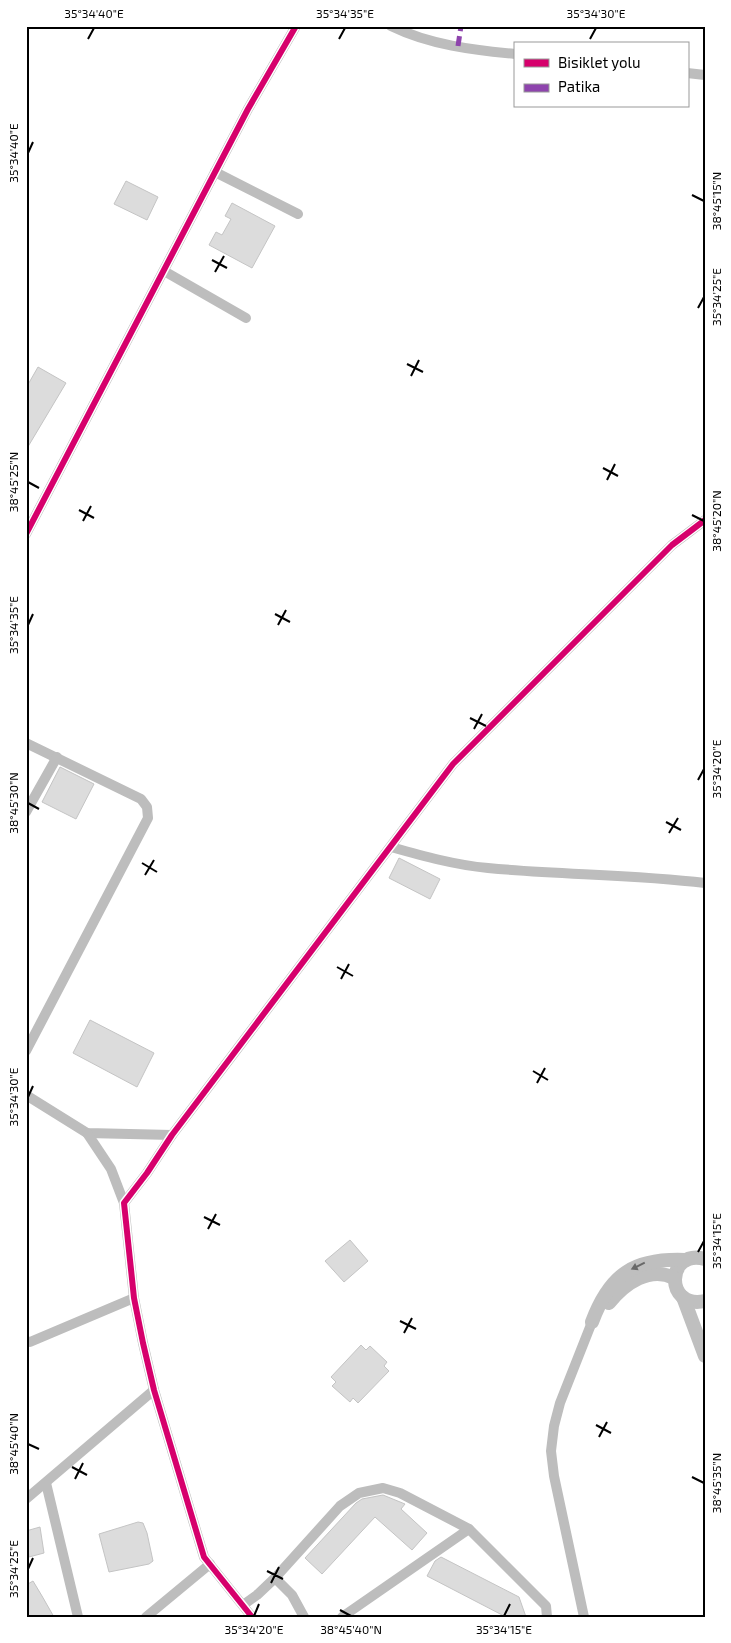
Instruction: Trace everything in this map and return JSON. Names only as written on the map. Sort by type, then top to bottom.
[{"type":"street","points":[[26,534],[248,109],[296,26]]},
{"type":"street","points":[[391,26],[415,36],[443,44],[514,54]]},
{"type":"street","points":[[688,73],[705,75]]},
{"type":"street","points":[[215,172],[298,214]]},
{"type":"street","points":[[164,270],[246,318]]},
{"type":"street","points":[[124,1203],[172,1135],[440,780],[472,743],[672,545],[705,520]]},
{"type":"street","points":[[26,742],[140,799],[147,808],[148,818],[26,1051]]},
{"type":"street","points":[[26,812],[57,757]]},
{"type":"street","points":[[391,847],[443,860],[488,868],[652,876],[705,883]]},
{"type":"street","points":[[26,1095],[88,1133],[111,1169],[124,1203],[134,1298],[154,1390],[204,1557],[252,1617]]},
{"type":"street","points":[[88,1133],[172,1135]]},
{"type":"street","points":[[584,1617],[554,1476],[551,1451],[558,1408],[592,1322],[606,1293],[620,1277],[639,1264],[660,1259],[705,1259]]},
{"type":"street","points":[[685,1260],[680,1265],[674,1278],[675,1286],[683,1297],[705,1356]]},
{"type":"street","points":[[592,1322],[625,1286],[639,1278],[656,1273],[674,1278]]},
{"type":"street","points":[[683,1297],[696,1302],[705,1301]]},
{"type":"street","points":[[26,1341],[30,1342],[134,1298]]},
{"type":"street","points":[[26,1499],[154,1390]]},
{"type":"street","points":[[46,1483],[78,1617]]},
{"type":"street","points":[[243,1605],[257,1596],[340,1506],[366,1490],[391,1489],[469,1529],[546,1606],[547,1617]]},
{"type":"street","points":[[342,1617],[469,1529]]},
{"type":"street","points":[[146,1617],[210,1564]]},
{"type":"street","points":[[274,1578],[292,1596],[304,1617]]},
{"type":"building","points":[[126,181],[158,197],[147,220],[114,204]]},
{"type":"building","points":[[232,203],[275,226],[252,268],[209,245],[216,232],[222,235],[231,219],[225,216]]},
{"type":"building","points":[[38,367],[66,383],[26,450],[26,388]]},
{"type":"building","points":[[60,767],[94,784],[76,819],[42,802]]},
{"type":"building","points":[[399,858],[440,879],[430,899],[389,878]]},
{"type":"building","points":[[90,1020],[154,1053],[137,1087],[73,1053]]},
{"type":"building","points":[[350,1240],[368,1261],[344,1282],[325,1261]]},
{"type":"building","points":[[361,1345],[366,1350],[370,1346],[387,1362],[384,1366],[389,1371],[358,1403],[353,1398],[350,1402],[332,1386],[336,1382],[331,1377]]},
{"type":"building","points":[[383,1495],[405,1504],[401,1509],[427,1533],[412,1550],[375,1517],[322,1574],[305,1558],[356,1503],[362,1499]]},
{"type":"building","points":[[138,1522],[143,1523],[147,1533],[153,1561],[149,1564],[109,1572],[99,1534]]},
{"type":"building","points":[[40,1527],[44,1553],[29,1557],[26,1531]]},
{"type":"building","points":[[441,1557],[519,1597],[526,1617],[506,1617],[427,1576],[435,1561]]},
{"type":"building","points":[[33,1581],[54,1617],[26,1617],[26,1585]]},
{"type":"marked path","points":[[458,46],[461,26]]},
{"type":"cycle path","points":[[26,534],[248,109],[296,26]]},
{"type":"cycle path","points":[[252,1617],[204,1557],[154,1390],[143,1343],[134,1298],[124,1203],[172,1135],[453,764],[672,545],[705,520]]}]
